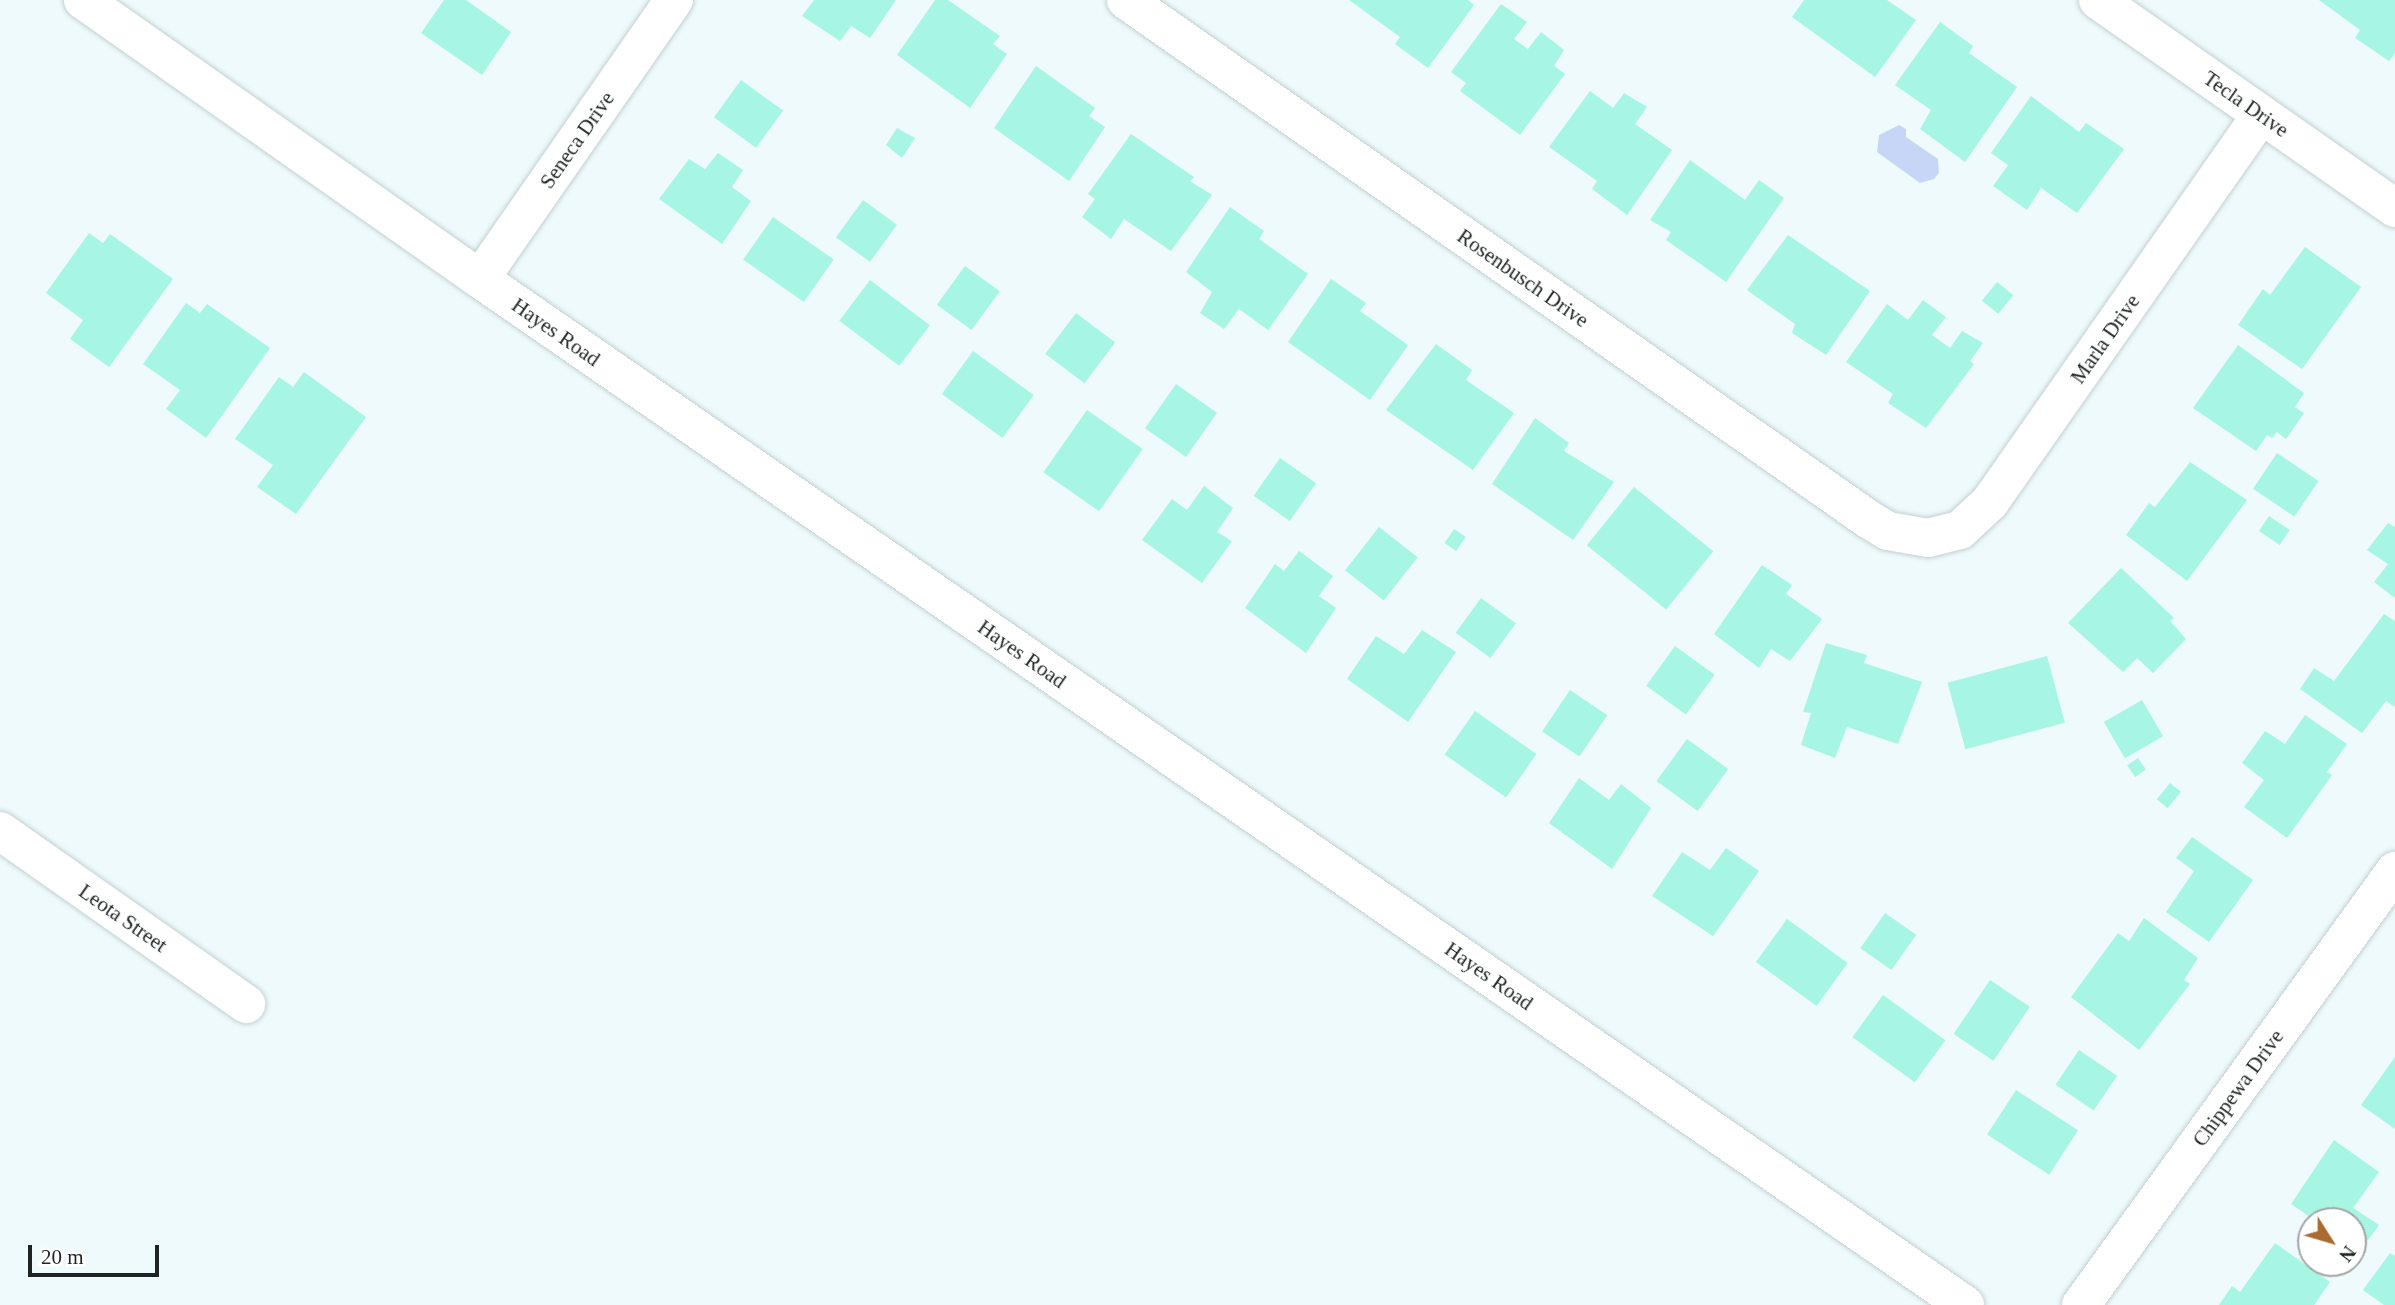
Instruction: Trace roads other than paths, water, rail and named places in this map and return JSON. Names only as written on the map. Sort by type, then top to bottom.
[{"type":"street","name":"Hayes Road","points":[[83,0],[480,279],[1965,1305]]},
{"type":"street","name":"Seneca Drive","points":[[480,279],[674,0]]},
{"type":"street","name":"Rosenbusch Drive","points":[[1126,0],[1868,519],[1888,531],[1928,538]]},
{"type":"street","name":"Tecla Drive","points":[[2098,0],[2395,208]]},
{"type":"street","name":"Marla Drive","points":[[1928,538],[1960,530],[1990,502],[2261,116]]},
{"type":"street","name":"Leota Street","points":[[0,831],[246,1004]]},
{"type":"street","name":"Chippewa Drive","points":[[2081,1305],[2395,871]]},
{"type":"water","points":[[1899,125],[1906,129],[1906,137],[1938,159],[1939,173],[1934,179],[1920,183],[1877,152],[1879,135]]}]
